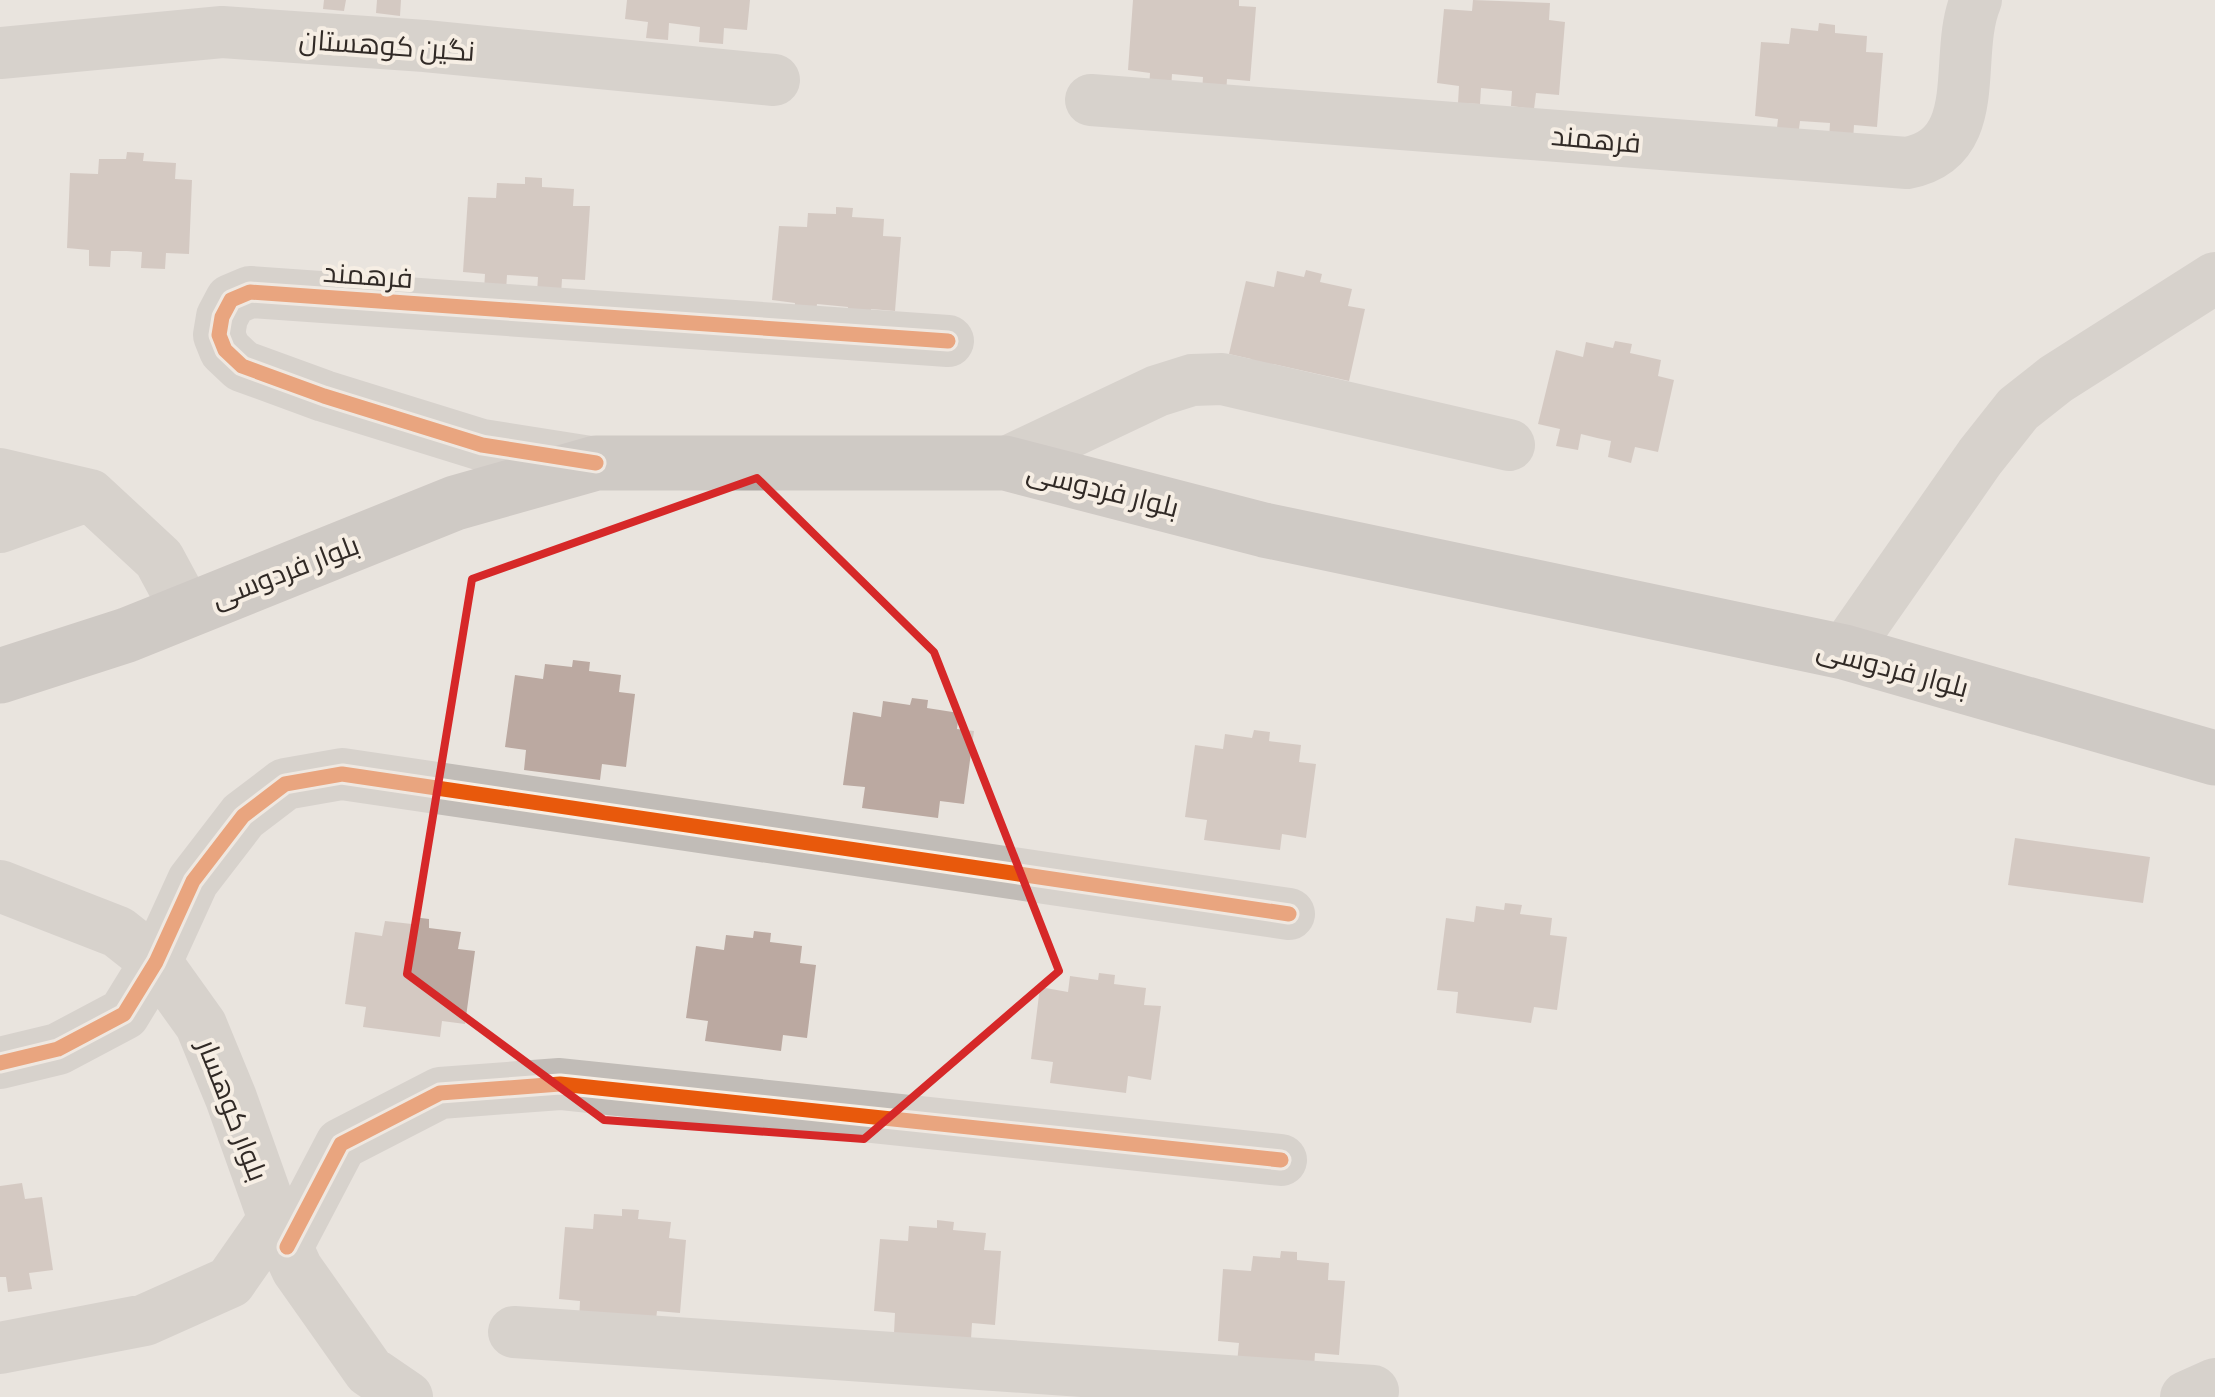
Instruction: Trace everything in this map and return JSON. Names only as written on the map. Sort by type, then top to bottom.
[{"type":"main road","name":"بلوار فردوسی","points":[[0,676],[127,635],[455,503],[596,463],[1004,464],[1264,530],[1844,652],[2215,758]]},
{"type":"street","name":"فرهمند","points":[[1091,100],[1907,164],[1928,159],[1948,145],[1963,99],[1969,15],[1976,0]]},
{"type":"street","name":"نگین کوهستان","points":[[0,53],[222,32],[425,46],[774,80]]},
{"type":"street","points":[[1844,652],[2018,409],[2056,379],[2215,278]]},
{"type":"street","name":"فرهمند","points":[[596,463],[482,444],[324,396],[242,366],[225,350],[219,335],[222,316],[231,300],[250,292],[948,341]]},
{"type":"street","points":[[1004,464],[1158,391],[1192,380],[1222,380],[1509,446]]},
{"type":"street","points":[[0,474],[90,495],[159,560],[186,609]]},
{"type":"street","points":[[0,527],[90,495]]},
{"type":"street","points":[[0,1062],[58,1049],[124,1014],[156,962],[193,881],[243,816],[285,784],[342,774],[1289,914]]},
{"type":"street","name":"بلوار کوهسار","points":[[0,886],[118,932],[156,962],[200,1025],[297,1269],[369,1371],[407,1397]]},
{"type":"street","points":[[0,1348],[145,1320],[230,1282],[280,1233],[341,1144],[440,1093],[560,1084],[1280,1160]]},
{"type":"street","points":[[514,1332],[862,1377],[1373,1392]]},
{"type":"street","points":[[2186,1397],[2215,1384]]},
{"type":"highlighted area","points":[[757,478],[934,652],[1059,971],[864,1139],[604,1120],[407,974],[472,579]]},
{"type":"building","points":[[324,0],[346,0],[344,11],[323,9]]},
{"type":"building","points":[[377,0],[401,0],[400,16],[376,13]]},
{"type":"building","points":[[627,0],[750,0],[747,30],[724,28],[723,44],[699,42],[700,27],[669,23],[668,40],[646,38],[648,22],[625,19]]},
{"type":"building","points":[[1133,0],[1239,0],[1239,6],[1256,7],[1250,81],[1227,79],[1226,95],[1202,92],[1203,77],[1172,74],[1171,91],[1149,89],[1150,73],[1128,70]]},
{"type":"building","points":[[1473,0],[1550,3],[1549,20],[1565,22],[1559,95],[1536,93],[1534,109],[1511,106],[1512,91],[1481,88],[1480,104],[1458,103],[1459,86],[1437,83],[1444,9],[1472,11]]},
{"type":"building","points":[[1819,23],[1835,25],[1835,33],[1867,36],[1866,52],[1883,53],[1877,127],[1854,125],[1853,141],[1829,139],[1830,123],[1800,121],[1798,137],[1776,136],[1778,119],[1755,116],[1761,42],[1789,44],[1791,28],[1818,31]]},
{"type":"building","points":[[127,152],[144,153],[143,161],[176,163],[175,179],[192,180],[189,254],[166,253],[165,269],[141,268],[142,252],[127,251],[111,251],[110,267],[89,266],[89,250],[67,248],[70,173],[98,174],[99,159],[126,159]]},
{"type":"building","points":[[525,177],[542,178],[542,187],[574,189],[573,206],[590,206],[585,280],[562,279],[561,295],[537,293],[538,277],[507,275],[506,291],[484,290],[485,274],[463,272],[468,197],[496,198],[497,183],[525,184]]},
{"type":"building","points":[[836,207],[853,208],[852,217],[884,219],[883,236],[901,237],[895,311],[871,309],[870,325],[846,322],[848,307],[817,304],[815,321],[794,319],[795,303],[772,300],[779,226],[807,227],[808,213],[836,214]]},
{"type":"building","points":[[1306,270],[1322,274],[1320,282],[1352,289],[1348,306],[1365,309],[1349,381],[1273,364],[1269,380],[1251,359],[1229,354],[1246,281],[1274,287],[1277,271],[1304,277]]},
{"type":"building","points":[[1615,341],[1632,344],[1630,353],[1661,360],[1658,376],[1674,380],[1658,452],[1635,447],[1631,463],[1608,457],[1611,441],[1581,434],[1578,450],[1556,446],[1560,429],[1538,424],[1556,350],[1583,357],[1586,342],[1613,348]]},
{"type":"building","points":[[573,660],[590,662],[589,671],[621,675],[619,692],[635,694],[626,767],[602,764],[600,780],[524,770],[526,750],[505,747],[515,675],[543,679],[545,664],[572,667]]},
{"type":"building","points":[[912,698],[928,700],[927,708],[959,713],[957,729],[974,731],[964,804],[940,801],[938,818],[862,808],[865,787],[843,785],[853,712],[881,717],[883,701],[910,705]]},
{"type":"building","points":[[1254,730],[1270,732],[1269,741],[1301,745],[1299,762],[1316,764],[1306,838],[1282,834],[1280,850],[1204,840],[1207,820],[1185,817],[1195,745],[1223,749],[1225,734],[1252,738]]},
{"type":"building","points":[[2015,838],[2150,857],[2143,903],[2008,885]]},
{"type":"building","points":[[1505,903],[1522,905],[1520,914],[1552,918],[1550,935],[1567,937],[1557,1010],[1534,1007],[1531,1023],[1456,1013],[1458,992],[1437,990],[1446,918],[1474,922],[1476,906],[1504,910]]},
{"type":"building","points":[[413,917],[429,919],[429,928],[461,932],[458,949],[475,951],[465,1024],[442,1021],[440,1037],[363,1027],[366,1007],[345,1004],[355,932],[382,936],[385,921],[412,924]]},
{"type":"building","points":[[754,931],[771,933],[770,942],[802,946],[800,963],[816,965],[807,1038],[783,1035],[781,1051],[705,1041],[708,1021],[686,1018],[696,946],[724,950],[726,935],[753,938]]},
{"type":"building","points":[[1099,973],[1115,975],[1114,984],[1146,988],[1144,1005],[1161,1006],[1151,1080],[1128,1076],[1126,1093],[1050,1083],[1053,1062],[1031,1059],[1040,987],[1068,992],[1070,976],[1098,980]]},
{"type":"building","points":[[22,1183],[25,1199],[42,1197],[53,1270],[29,1273],[32,1289],[8,1292],[6,1277],[0,1277],[0,1186]]},
{"type":"building","points":[[622,1209],[639,1210],[638,1219],[671,1222],[669,1238],[686,1240],[680,1313],[657,1311],[655,1328],[579,1321],[580,1301],[559,1299],[565,1227],[593,1229],[594,1214],[622,1216]]},
{"type":"building","points":[[937,1220],[954,1222],[953,1230],[986,1233],[984,1250],[1001,1251],[995,1325],[972,1323],[971,1339],[894,1333],[895,1313],[874,1311],[880,1239],[908,1241],[909,1226],[937,1228]]},
{"type":"building","points":[[1281,1251],[1297,1252],[1297,1260],[1329,1263],[1328,1280],[1345,1281],[1339,1355],[1315,1353],[1314,1369],[1237,1363],[1239,1343],[1218,1341],[1223,1269],[1251,1271],[1253,1256],[1280,1258]]},
{"type":"cycle path","points":[[596,463],[482,445],[242,366],[225,350],[219,335],[222,317],[231,300],[250,292],[948,341]]},
{"type":"cycle path","points":[[0,1063],[58,1049],[124,1014],[156,962],[193,881],[243,816],[285,784],[342,774],[1289,914]]},
{"type":"cycle path","points":[[287,1247],[341,1144],[440,1093],[560,1084],[1281,1160]]}]
